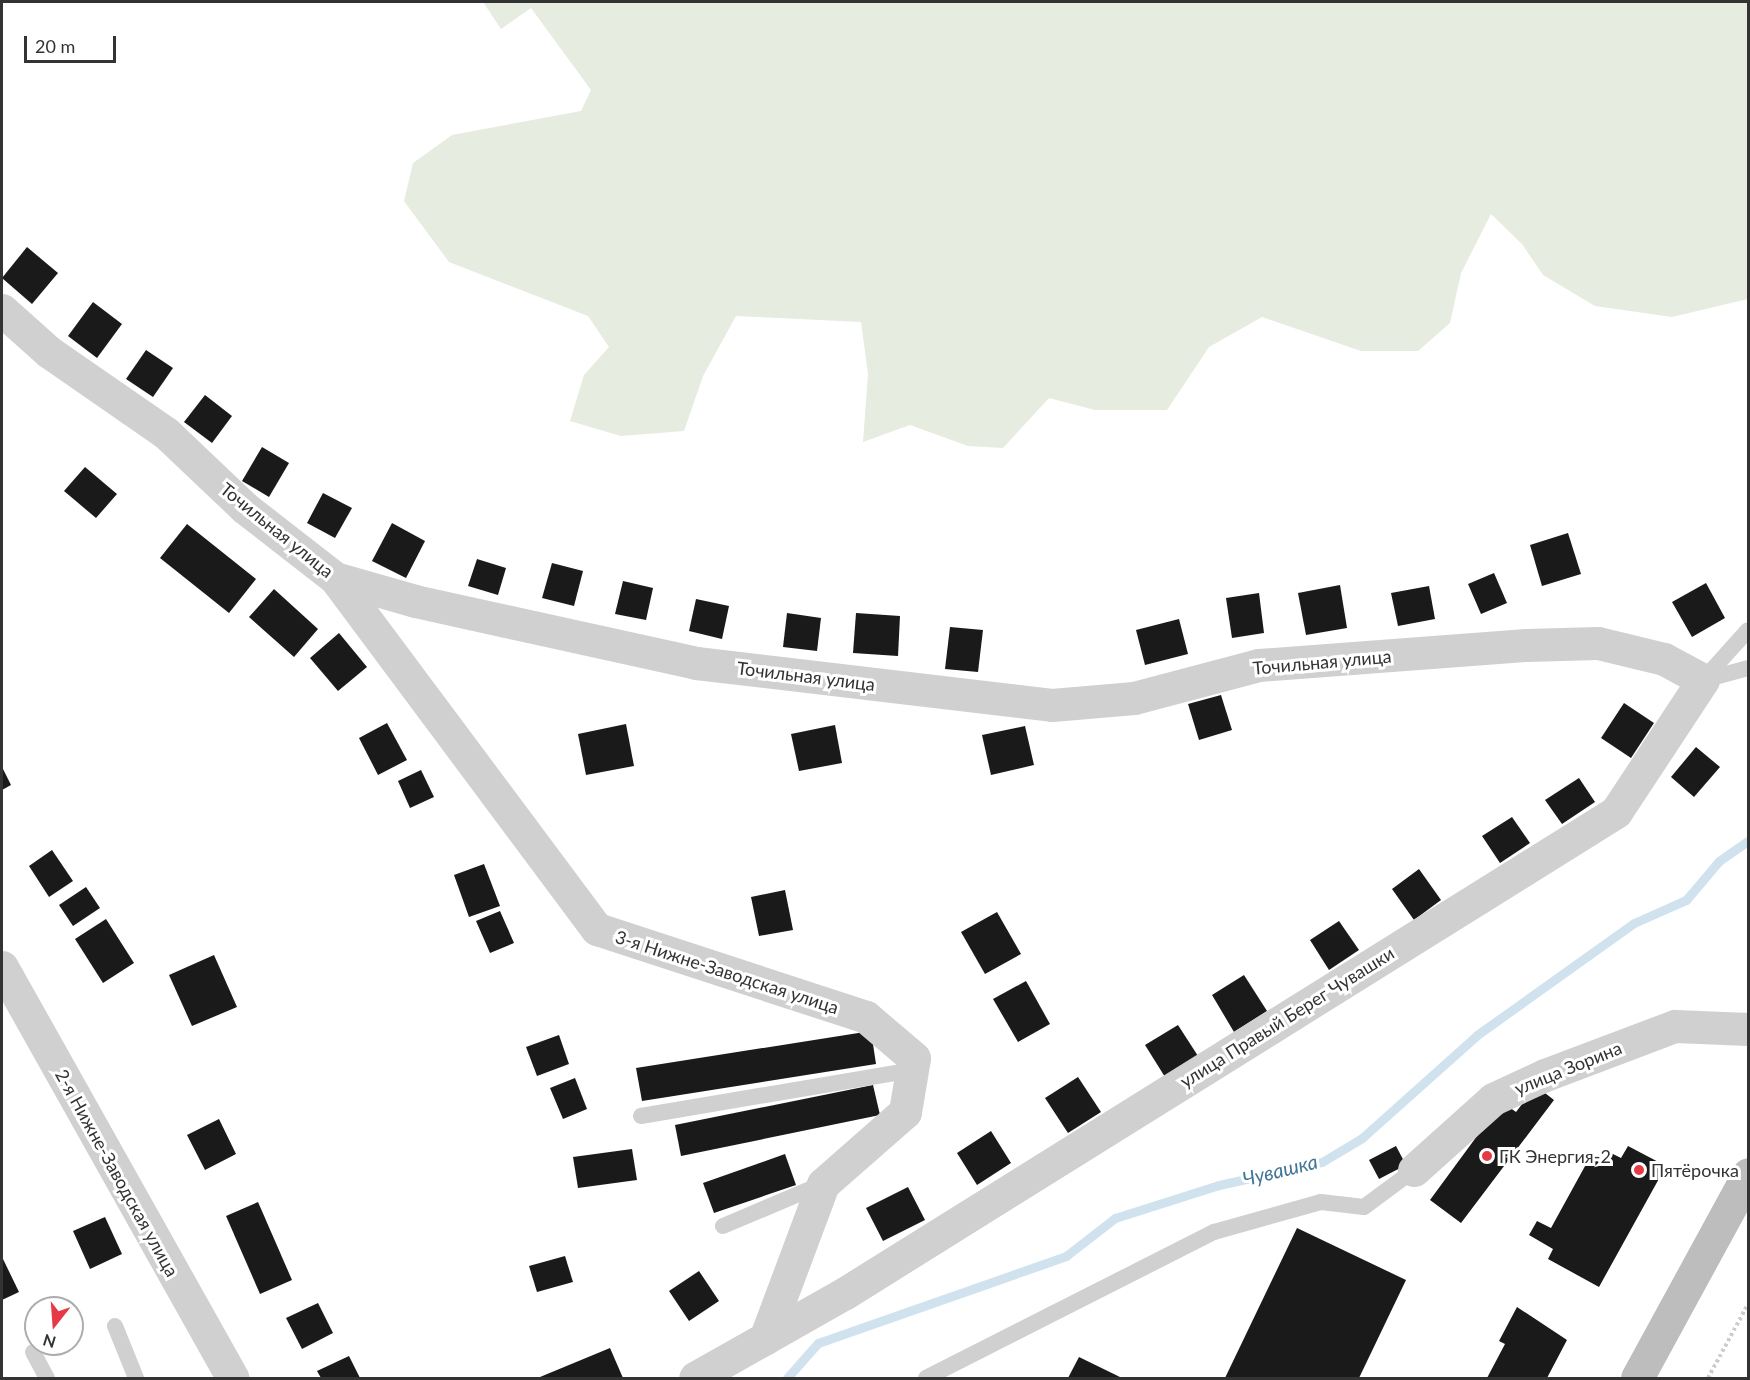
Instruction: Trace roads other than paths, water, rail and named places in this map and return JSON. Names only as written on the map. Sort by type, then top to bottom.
[{"type":"main road","points":[[1636,1378],[1749,1174]]},
{"type":"street","name":"Точильная улица","points":[[2,310],[49,351],[166,433],[244,508],[335,578],[415,601],[696,663],[1052,705],[1134,698],[1259,665],[1526,645],[1598,644],[1664,660],[1703,680]]},
{"type":"street","name":"3-я Нижне-Заводская улица","points":[[335,578],[597,929],[866,1017],[914,1058],[912,1070]]},
{"type":"street","name":"улица Правый Берег Чувашки","points":[[695,1378],[845,1293],[1616,812],[1703,680]]},
{"type":"street","name":"2-я Нижне-Заводская улица","points":[[2,968],[233,1378]]},
{"type":"street","name":"улица Зорина","points":[[1414,1170],[1493,1099],[1545,1075],[1675,1026],[1749,1029]]},
{"type":"street","points":[[765,1339],[823,1184],[905,1112],[912,1070]]},
{"type":"lane","name":"улица Правый Берег Чувашки","points":[[1703,680],[1749,630]]},
{"type":"lane","points":[[1703,680],[1749,668]]},
{"type":"lane","points":[[641,1116],[912,1070]]},
{"type":"lane","points":[[926,1378],[1214,1232],[1321,1202],[1364,1207],[1414,1170]]},
{"type":"lane","points":[[723,1226],[823,1184]]},
{"type":"lane","points":[[115,1326],[136,1378]]},
{"type":"lane","points":[[35,1356],[47,1378]]},
{"type":"waterway","name":"Чувашка","points":[[787,1378],[818,1343],[1066,1256],[1115,1218],[1219,1185],[1322,1162],[1362,1138],[1477,1035],[1634,923],[1686,900],[1719,861],[1748,841]]},
{"type":"place","name":"ГК Энергия-2","points":[[1487,1156]]},
{"type":"place","name":"Пятёрочка","points":[[1639,1170]]}]
